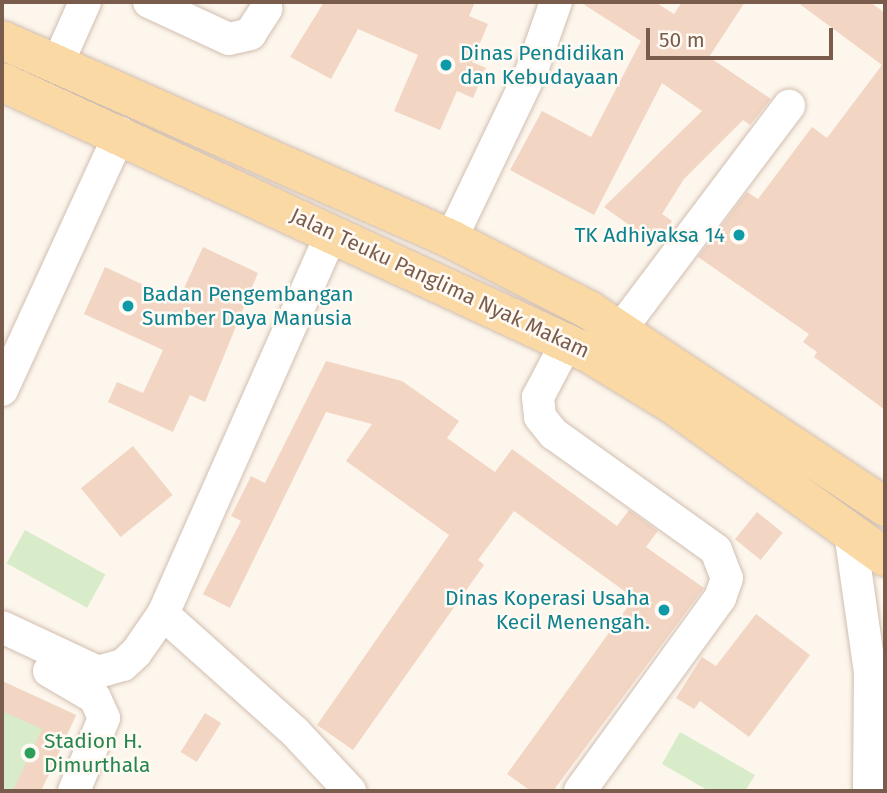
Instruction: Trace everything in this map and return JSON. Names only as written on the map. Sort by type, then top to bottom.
[{"type":"main road","name":"Jalan Teuku Panglima Nyak Makam","points":[[2,40],[450,239],[620,330],[885,507]]},
{"type":"main road","name":"Jalan Teuku Panglima Nyak Makam","points":[[2,82],[120,133],[567,342],[672,404],[885,557]]},
{"type":"street","points":[[57,65],[85,2]]},
{"type":"street","points":[[149,2],[229,39],[250,34],[266,9]]},
{"type":"street","points":[[450,239],[532,70],[556,2]]},
{"type":"street","points":[[620,330],[789,106]]},
{"type":"street","points":[[2,390],[120,133]]},
{"type":"street","points":[[2,627],[106,672],[136,653],[163,614],[332,232]]},
{"type":"street","points":[[567,342],[538,397],[540,417],[554,434],[716,550],[727,578],[720,598],[580,791]]},
{"type":"street","points":[[850,532],[878,661],[869,791]]},
{"type":"street","points":[[163,614],[295,732],[350,791]]},
{"type":"street","points":[[2,648],[101,705],[102,732],[74,791]]},
{"type":"green space","points":[[25,530],[105,575],[87,608],[7,563]]},
{"type":"green space","name":"Stadion H. Dimurthala","points":[[2,681],[76,715],[41,791],[2,791]]},
{"type":"green space","points":[[680,732],[755,775],[745,791],[709,791],[662,764]]},
{"type":"building","name":"Dinas Pendidikan dan Kebudayaan","points":[[324,2],[475,2],[469,16],[488,24],[472,62],[486,68],[473,98],[457,91],[440,130],[394,111],[418,55],[358,29],[331,79],[290,57]]},
{"type":"building","points":[[580,2],[655,2],[674,14],[682,2],[745,2],[709,57],[771,99],[750,125],[743,120],[684,179],[662,214],[672,221],[656,244],[604,207],[702,111],[662,83],[594,215],[510,170],[542,111],[591,137],[641,41]]},
{"type":"building","points":[[797,2],[870,2],[885,13],[885,410],[814,357],[817,352],[803,342],[809,334],[698,257],[747,192],[758,199],[812,127],[827,138],[882,65]]},
{"type":"building","points":[[203,247],[258,273],[205,402],[190,395],[173,432],[108,402],[117,382],[143,393],[163,350],[84,314],[105,267],[178,301]]},
{"type":"building","points":[[326,361],[402,381],[459,421],[447,438],[495,472],[512,449],[617,526],[629,510],[658,531],[646,547],[704,588],[553,791],[531,791],[507,774],[634,598],[514,511],[478,560],[484,565],[353,750],[317,725],[449,535],[346,461],[372,424],[326,412],[230,608],[203,594],[241,521],[231,516],[251,476],[265,483]]},
{"type":"building","points":[[133,446],[173,495],[121,537],[81,488]]},
{"type":"building","points":[[757,512],[783,533],[761,560],[735,539]]},
{"type":"building","points":[[756,614],[810,655],[749,737],[700,701],[694,709],[676,698],[702,657],[716,666]]},
{"type":"building","name":"Stadion H. Dimurthala","points":[[2,681],[76,715],[41,791],[13,791],[42,729],[2,711]]},
{"type":"building","points":[[205,713],[221,723],[197,762],[181,752]]},
{"type":"place","name":"Dinas Pendidikan dan Kebudayaan","points":[[446,65]]},
{"type":"place","name":"TK Adhiyaksa 14","points":[[739,235]]},
{"type":"place","name":"Badan Pengembangan Sumber Daya Manusia","points":[[128,306]]},
{"type":"place","name":"Dinas Koperasi Usaha Kecil Menengah.","points":[[664,610]]},
{"type":"place","name":"Stadion H. Dimurthala","points":[[30,753]]}]
